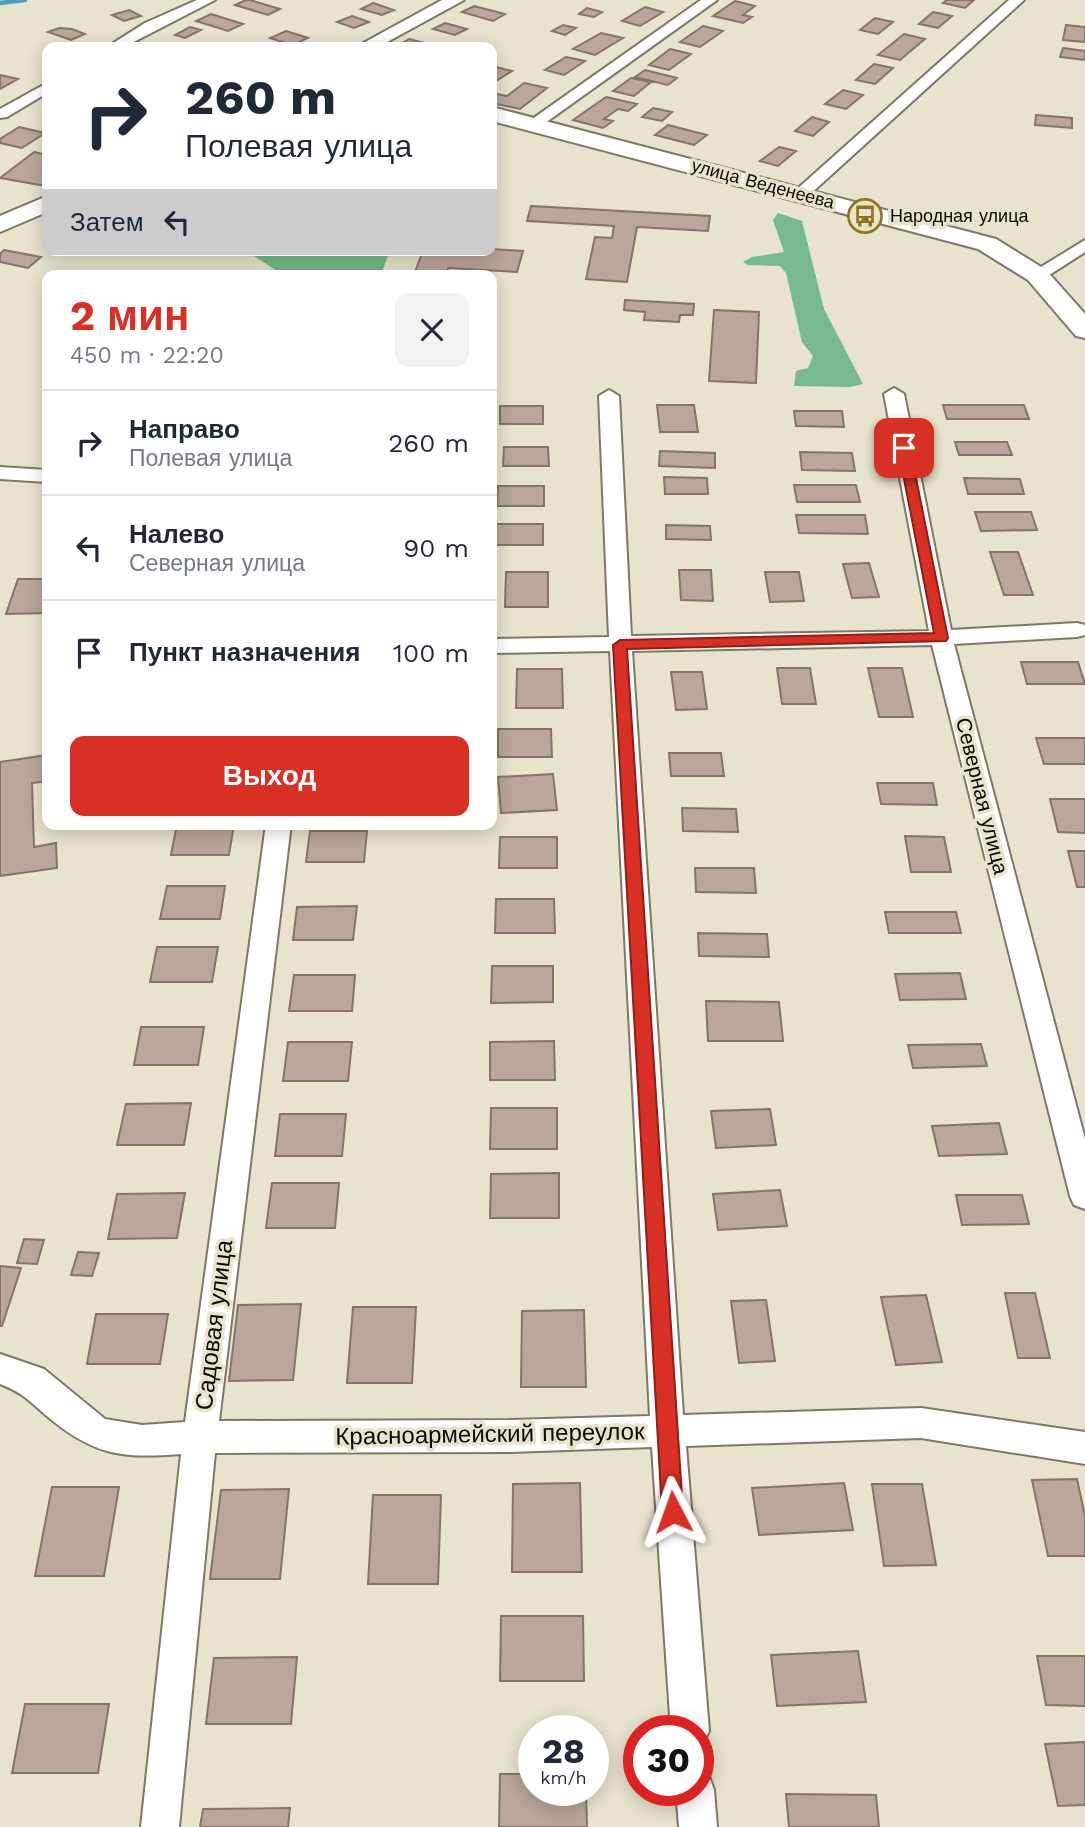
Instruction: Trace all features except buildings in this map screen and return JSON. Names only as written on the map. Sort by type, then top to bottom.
[{"type":"main road","name":"улица Веденеева","points":[[497,115],[802,193],[987,244],[1037,275],[1085,330]]},
{"type":"main road","points":[[0,225],[42,204]]},
{"type":"street","points":[[123,42],[150,26],[208,0]]},
{"type":"street","points":[[375,42],[455,0]]},
{"type":"street","points":[[533,125],[710,0]]},
{"type":"street","points":[[802,193],[1017,0]]},
{"type":"street","points":[[2,114],[42,90]]},
{"type":"street","points":[[1037,275],[1085,244]]},
{"type":"street","name":"Северная улица","points":[[894,394],[941,638],[1085,1196]]},
{"type":"street","points":[[609,396],[620,645],[666,1430],[689,1715]]},
{"type":"street","points":[[0,473],[42,476]]},
{"type":"street","points":[[497,646],[941,638],[1077,630]]},
{"type":"street","name":"Садовая улица","points":[[160,1827],[200,1437],[278,830]]},
{"type":"street","name":"Красноармейский переулок","points":[[0,1369],[32,1380],[64,1409],[98,1434],[142,1441],[200,1437],[510,1437],[921,1423],[1085,1448]]},
{"type":"street","points":[[696,1806],[698,1827]]},
{"type":"green space","points":[[778,213],[802,221],[824,309],[863,384],[850,387],[794,386],[796,371],[808,368],[813,356],[802,342],[786,273],[780,266],[748,265],[743,262],[752,257],[784,252],[773,220]]},
{"type":"green space","points":[[254,256],[388,256],[383,270],[275,270]]},
{"type":"waterway","points":[[0,3],[25,0]]},
{"type":"place","name":"Народная улица","points":[[865,216]]},
{"type":"route","points":[[673,1512],[620,645],[941,638],[904,448]]}]
